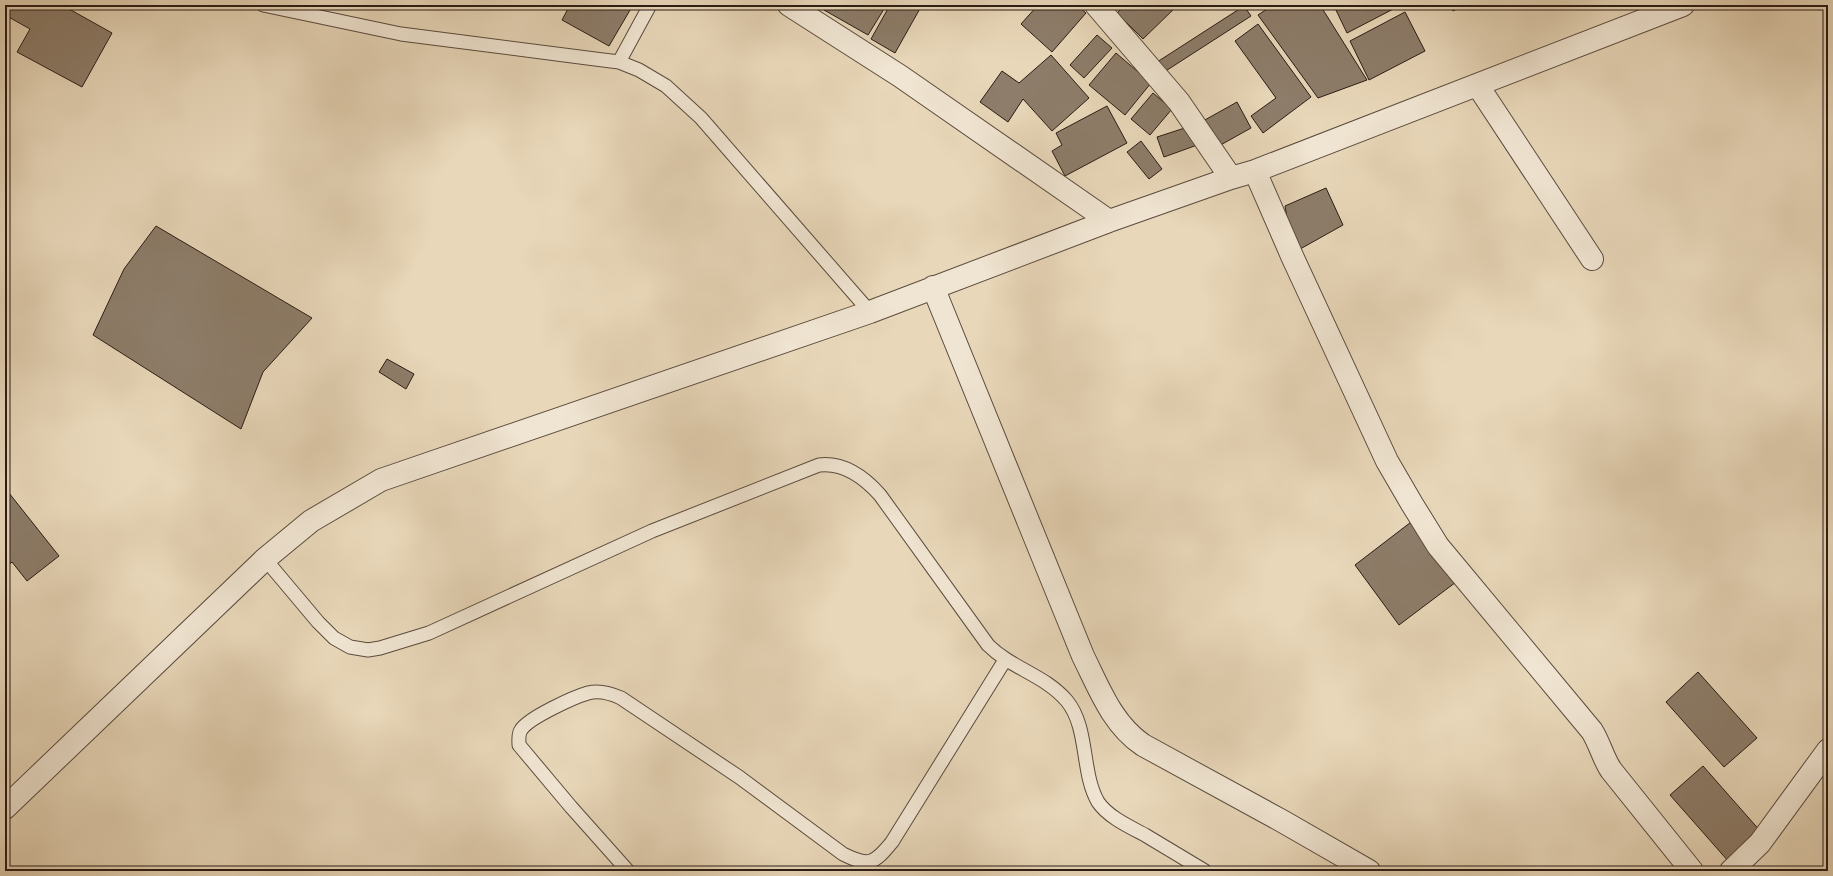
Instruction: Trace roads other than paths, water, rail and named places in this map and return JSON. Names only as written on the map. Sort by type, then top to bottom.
[{"type":"street","points":[[1096,5],[1180,102],[1231,178]]},
{"type":"street","points":[[5,808],[265,559],[311,521],[381,480],[870,312],[1108,221],[1255,171],[1478,86],[1683,5]]},
{"type":"street","points":[[796,7],[900,76],[1108,221]]},
{"type":"street","points":[[1478,86],[1592,259]]},
{"type":"street","points":[[1255,171],[1292,256],[1383,454],[1438,546],[1592,731],[1599,742],[1603,758],[1692,871]]},
{"type":"street","points":[[933,287],[1082,656],[1110,710],[1121,726],[1131,737],[1143,745],[1282,821],[1369,871]]},
{"type":"street","points":[[1731,871],[1760,843],[1828,750]]},
{"type":"lane","points":[[263,5],[401,34],[619,62],[639,70],[666,86],[701,118],[870,312]]},
{"type":"lane","points":[[619,62],[650,5]]},
{"type":"lane","points":[[265,559],[318,622],[334,638],[350,647],[368,650],[380,648],[429,633],[652,531],[819,465],[830,464],[851,470],[872,486],[988,645],[1005,660],[1039,677],[1053,687],[1067,702],[1077,717],[1090,779],[1098,802],[1118,820],[1205,871]]},
{"type":"lane","points":[[628,871],[571,807],[520,745],[520,731],[526,723],[534,717],[588,693],[610,693],[621,698],[739,777],[844,854],[856,860],[866,862],[877,859],[892,842],[1005,660]]}]
